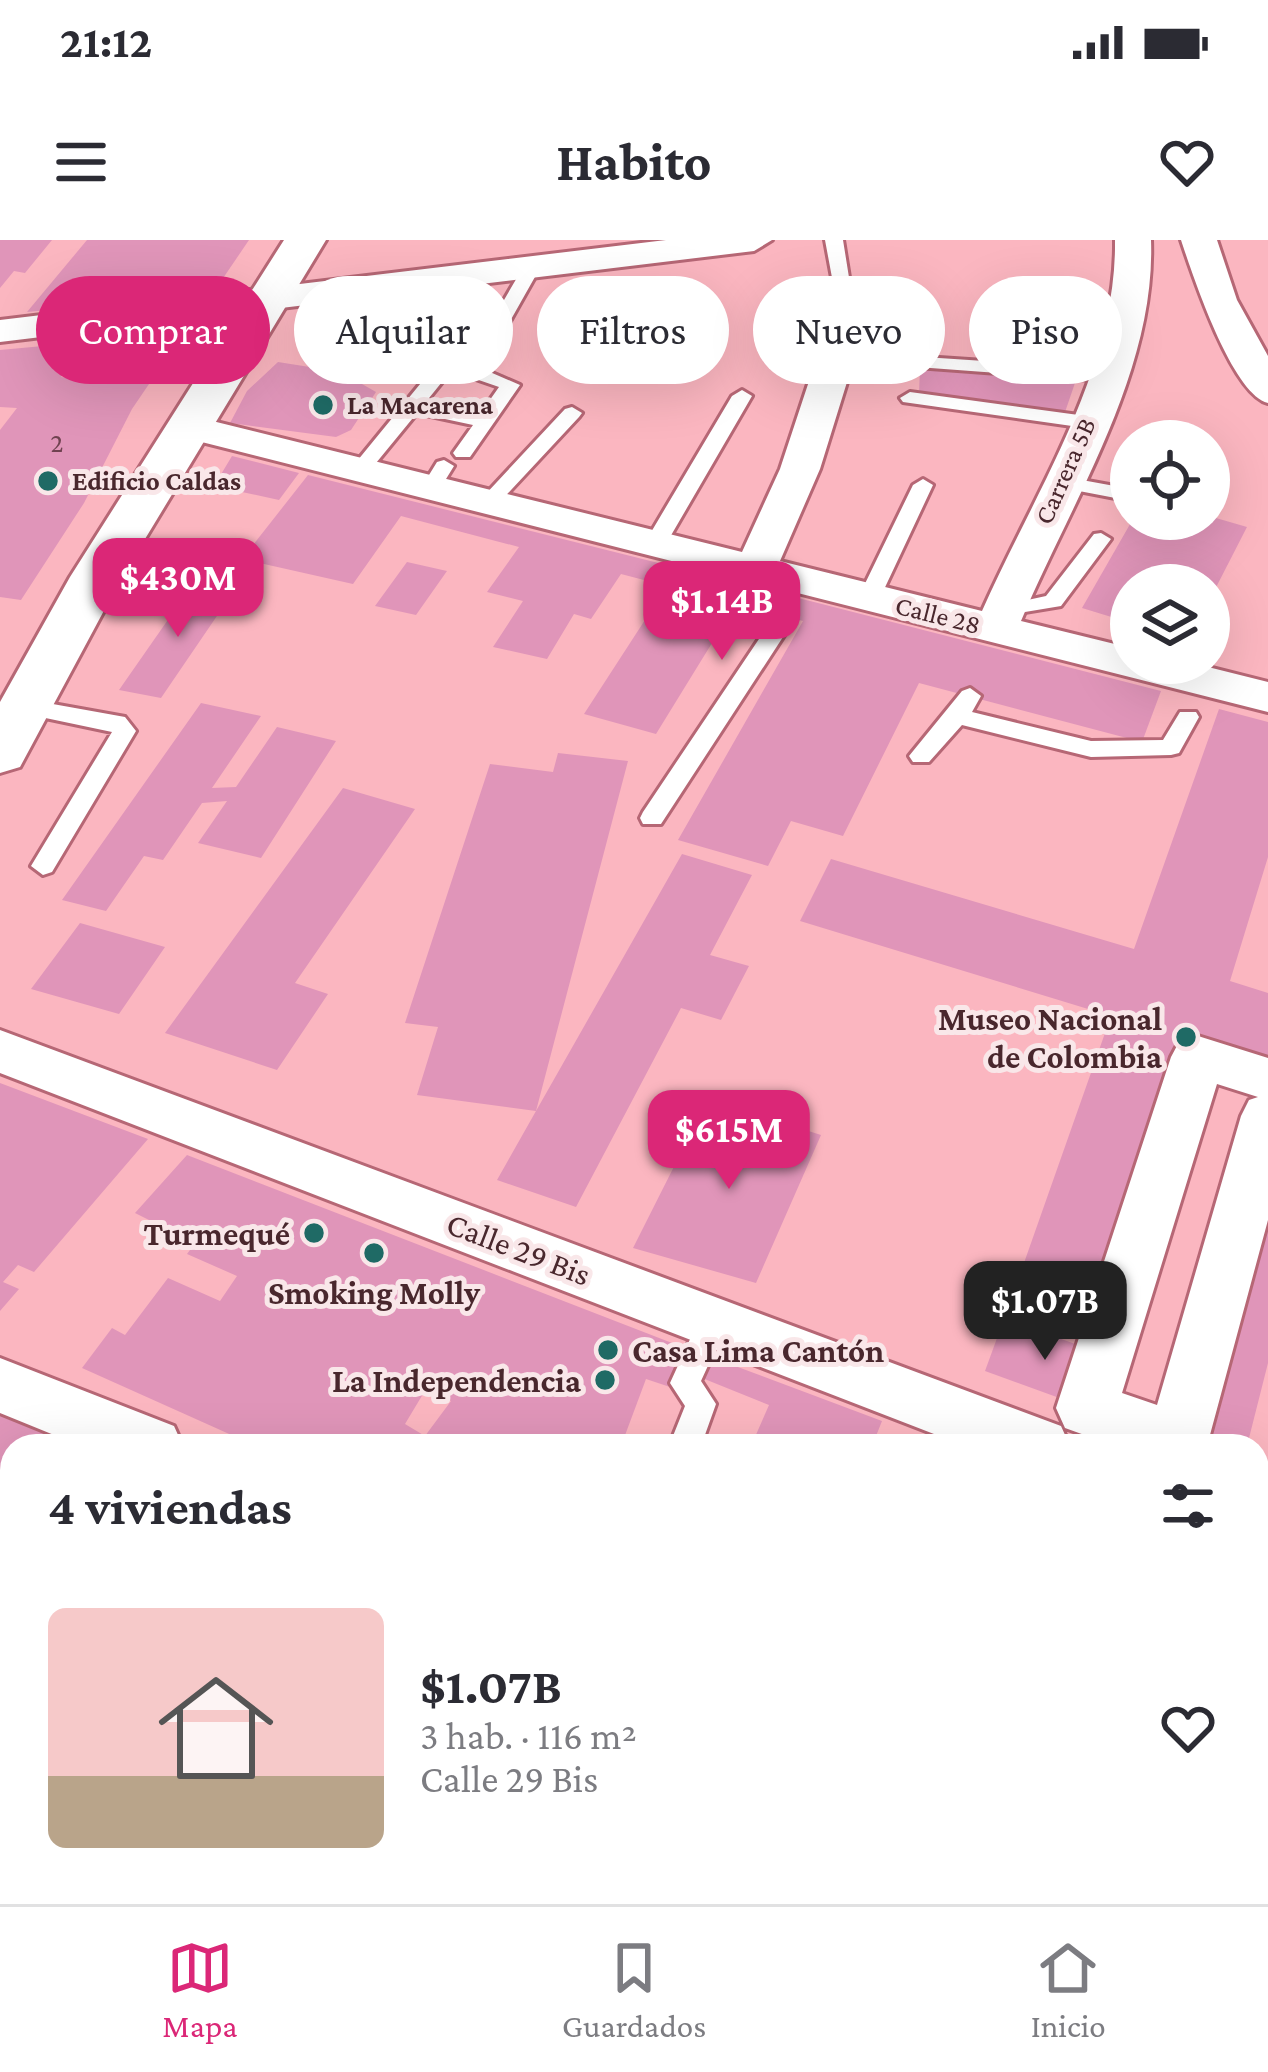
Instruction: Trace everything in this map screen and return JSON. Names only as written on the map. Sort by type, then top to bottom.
[{"type":"main road","points":[[270,294],[305,240]]},
{"type":"main road","points":[[0,753],[214,384]]},
{"type":"street","points":[[270,300],[754,240]]},
{"type":"street","name":"Carrera 5B","points":[[1122,334],[1130,314],[1137,262],[1133,240]]},
{"type":"street","points":[[1199,240],[1219,300],[1268,391]]},
{"type":"street","points":[[0,331],[36,327]]},
{"type":"street","points":[[755,569],[832,384]]},
{"type":"street","name":"Carrera 5B","points":[[996,630],[1102,384]]},
{"type":"street","name":"Calle 28","points":[[188,427],[360,470],[437,477],[489,502],[755,569],[795,598],[869,598],[1268,698]]},
{"type":"street","name":"Calle 29 Bis","points":[[0,1051],[1007,1434]]},
{"type":"street","points":[[1159,1434],[1087,1408],[1198,1058],[1268,1079]]},
{"type":"street","points":[[1180,1434],[1268,1116]]},
{"type":"street","points":[[0,1385],[122,1434]]},
{"type":"lane","points":[[834,240],[837,276]]},
{"type":"lane","points":[[513,299],[531,268]]},
{"type":"lane","points":[[360,470],[430,384]]},
{"type":"lane","points":[[463,453],[507,384]]},
{"type":"lane","points":[[656,544],[742,396]]},
{"type":"lane","points":[[910,398],[1086,422]]},
{"type":"lane","points":[[409,406],[483,422]]},
{"type":"lane","points":[[489,502],[572,413]]},
{"type":"lane","points":[[1060,482],[1110,491]]},
{"type":"lane","points":[[869,598],[923,485]]},
{"type":"lane","points":[[996,630],[1053,601],[1101,539]]},
{"type":"lane","points":[[652,818],[795,598]]},
{"type":"lane","points":[[25,707],[117,722],[124,731],[43,866]]},
{"type":"lane","points":[[921,756],[934,733],[966,707],[1106,753],[1171,747],[1188,718]]},
{"type":"lane","points":[[690,1434],[701,1404],[685,1383],[713,1322]]},
{"type":"building","points":[[0,240],[52,240],[25,273],[14,271],[0,288]]},
{"type":"building","points":[[87,240],[249,240],[225,276],[57,276]]},
{"type":"building","points":[[36,347],[36,384],[149,384],[84,503],[21,600],[0,597],[0,430],[17,408],[0,407],[0,350]]},
{"type":"building","name":"La Macarena","points":[[278,362],[294,365],[294,384],[362,384],[376,392],[351,430],[336,437],[230,423],[247,391],[254,384],[270,384],[270,369]]},
{"type":"building","points":[[945,370],[969,372],[969,384],[1075,384],[1064,415],[919,394],[919,384],[945,384]]},
{"type":"building","points":[[232,456],[299,473],[279,500],[214,486]]},
{"type":"building","points":[[308,475],[1110,678],[1110,684],[1161,691],[1142,742],[919,683],[843,836],[791,821],[768,866],[678,840],[803,621],[736,604],[656,734],[584,714],[667,586],[621,574],[591,619],[574,614],[547,659],[493,647],[523,601],[487,592],[519,547],[401,516],[353,584],[242,559]]},
{"type":"building","points":[[1230,522],[1247,527],[1228,564],[1110,564],[1110,617],[1082,608],[1121,540],[1230,540]]},
{"type":"building","points":[[407,562],[447,571],[416,615],[375,606]]},
{"type":"building","points":[[195,581],[236,588],[161,698],[119,690]]},
{"type":"building","points":[[201,703],[261,716],[212,788],[236,787],[277,727],[336,741],[261,858],[198,843],[227,801],[202,803],[163,860],[144,856],[106,911],[62,900]]},
{"type":"building","name":"Museo Nacional de Colombia","points":[[1219,709],[1268,722],[1268,857],[1230,981],[1268,993],[1268,1079],[1198,1057],[1111,1332],[1012,1297],[1111,1016],[800,921],[831,859],[1134,949]]},
{"type":"building","points":[[558,753],[628,761],[536,1111],[417,1095],[438,1027],[405,1023],[490,764],[553,772]]},
{"type":"building","points":[[343,788],[415,809],[295,983],[328,994],[277,1070],[165,1033]]},
{"type":"building","points":[[682,854],[752,875],[710,955],[749,966],[721,1020],[681,1008],[576,1207],[497,1180]]},
{"type":"building","points":[[80,923],[165,947],[119,1014],[31,989]]},
{"type":"building","points":[[0,1083],[148,1139],[34,1272],[18,1265],[3,1282],[19,1289],[0,1311]]},
{"type":"building","points":[[708,1099],[821,1135],[756,1283],[633,1248]]},
{"type":"building","points":[[1268,1121],[1268,1363],[1250,1434],[1196,1434]]},
{"type":"building","points":[[187,1155],[685,1348],[670,1387],[646,1379],[625,1434],[426,1434],[451,1401],[426,1389],[405,1424],[422,1434],[229,1434],[82,1368],[112,1328],[125,1335],[168,1278],[220,1301],[237,1276],[187,1254],[195,1243],[135,1213]]},
{"type":"building","points":[[1004,1319],[1104,1354],[1087,1408],[985,1371]]},
{"type":"building","points":[[711,1357],[882,1421],[877,1434],[756,1434],[769,1405],[702,1378]]},
{"type":"building","points":[[0,1408],[46,1434],[0,1434]]},
{"type":"place","name":"La Macarena","points":[[323,405]]},
{"type":"place","name":"Edificio Caldas","points":[[48,481]]},
{"type":"place","name":"Museo Nacional de Colombia","points":[[1186,1037]]},
{"type":"place","name":"Turmequé","points":[[314,1233]]},
{"type":"place","name":"Smoking Molly","points":[[374,1253]]},
{"type":"place","name":"Casa Lima Cantón","points":[[608,1350]]},
{"type":"place","name":"La Independencia","points":[[605,1380]]}]
